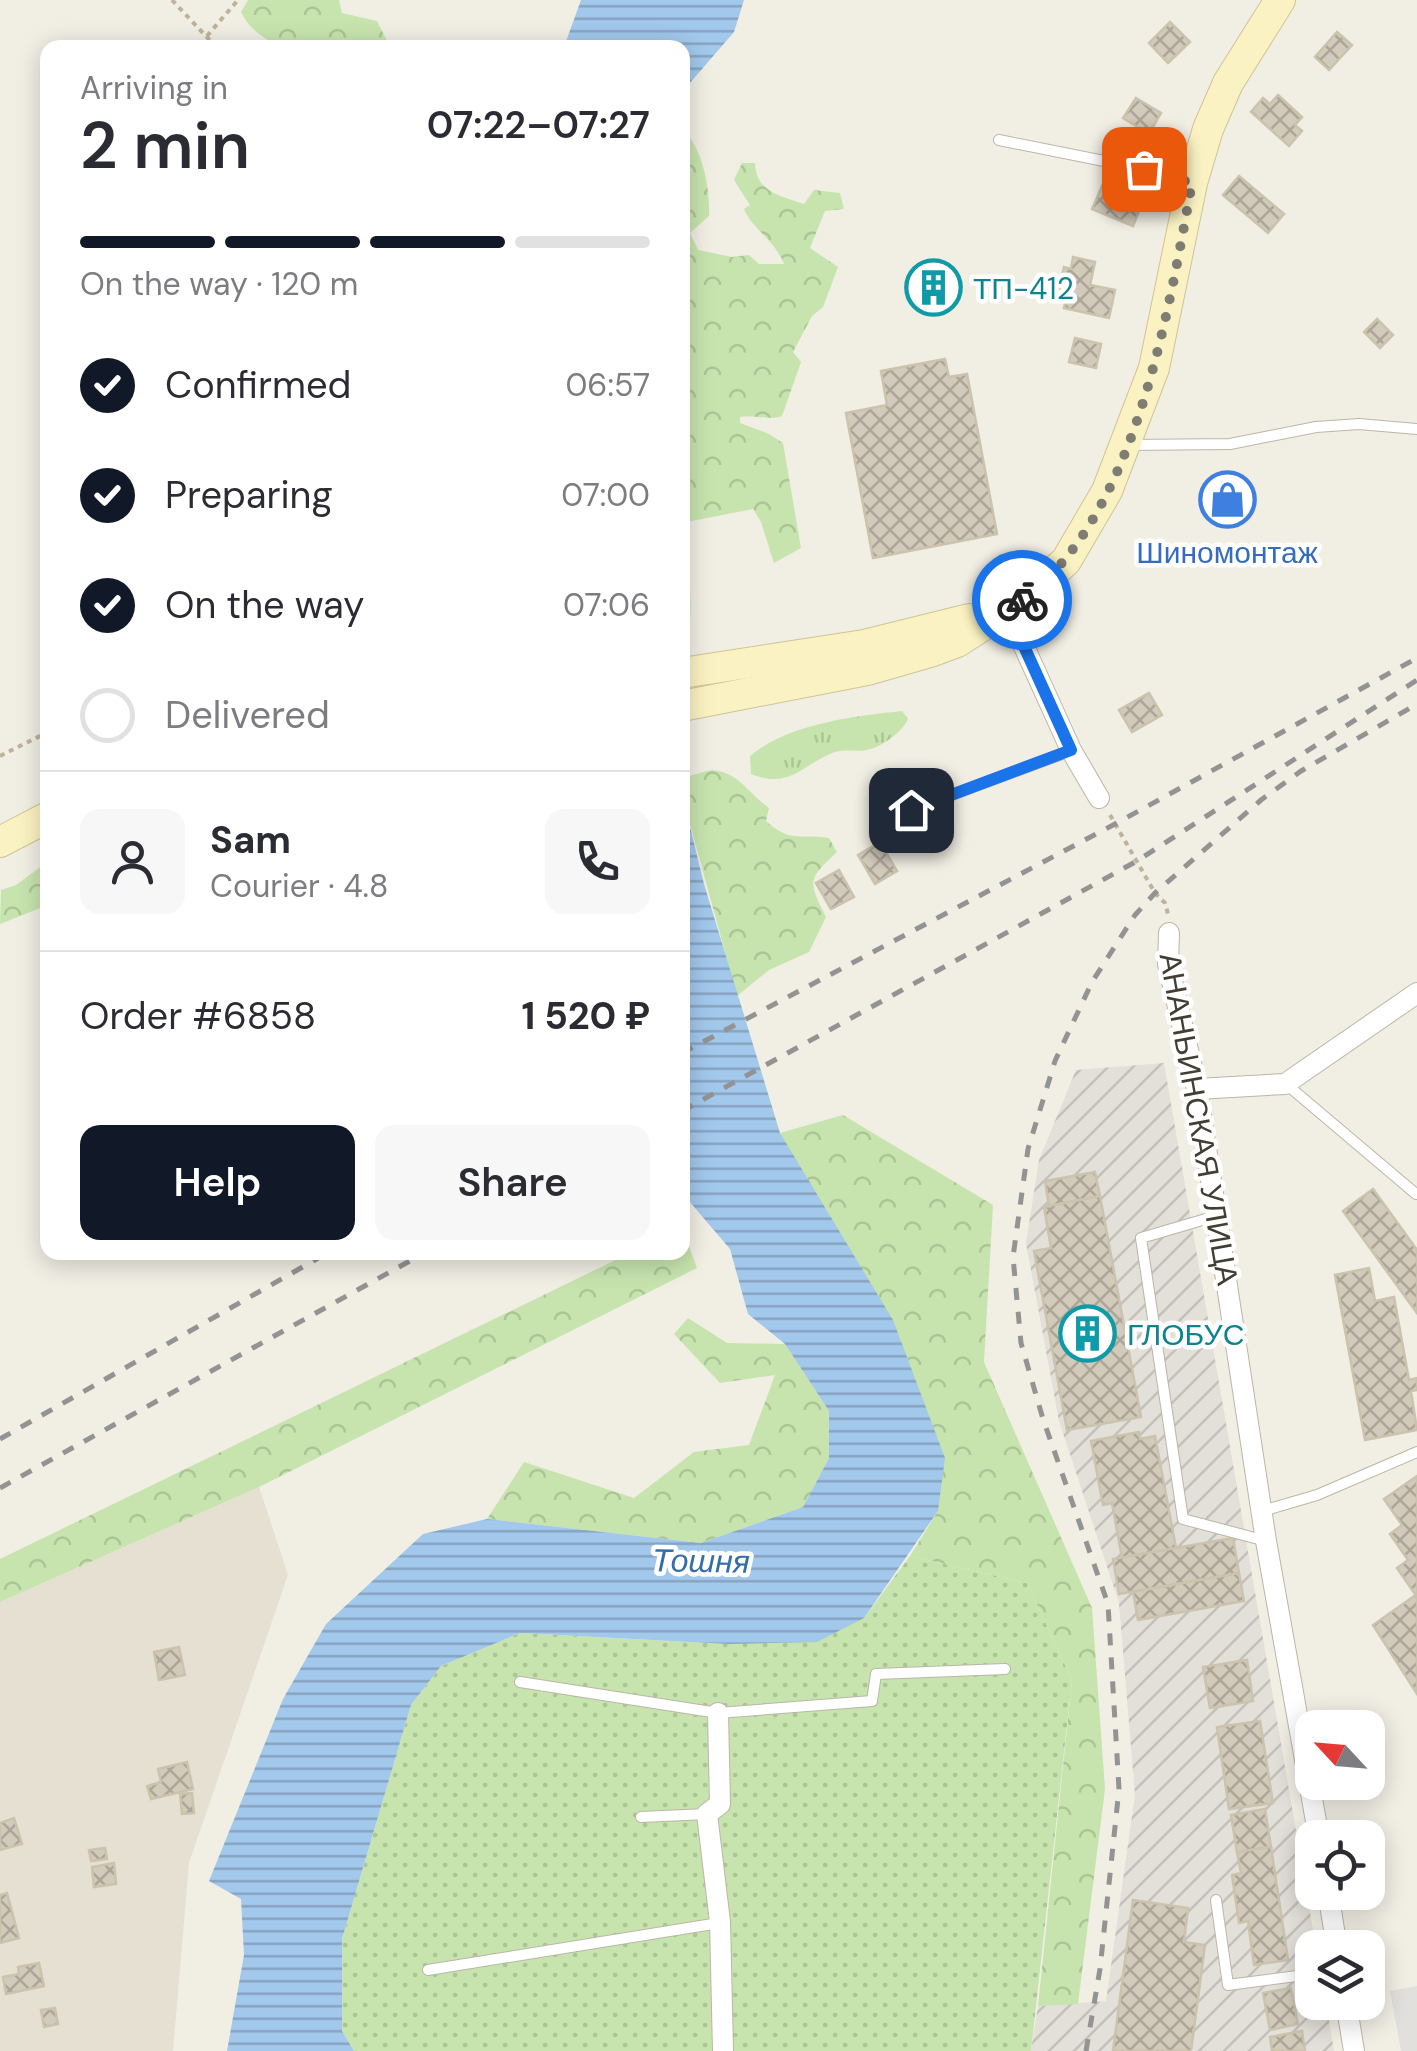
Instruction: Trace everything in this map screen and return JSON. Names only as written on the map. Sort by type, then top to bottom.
[{"type":"main road","points":[[693,705],[916,657],[957,642],[1045,582],[1074,550],[1107,491],[1154,368],[1192,183],[1208,128],[1228,83],[1280,0]]},
{"type":"main road","points":[[690,672],[864,645],[1007,609]]},
{"type":"main road","points":[[0,842],[40,821]]},
{"type":"main road","points":[[0,854],[40,841]]},
{"type":"street","points":[[1007,609],[1071,750],[1099,798]]},
{"type":"street","name":"АНАНЬИНСКАЯ УЛИЦА","points":[[1168,933],[1168,964],[1198,1089],[1261,1512],[1316,1820]]},
{"type":"street","points":[[1198,1089],[1285,1084],[1417,994]]},
{"type":"street","points":[[718,1713],[720,1804],[706,1814],[720,1922],[723,2051]]},
{"type":"street","points":[[1349,2020],[1354,2051]]},
{"type":"lane","points":[[999,140],[1144,169],[1192,183]]},
{"type":"lane","points":[[1126,445],[1230,444],[1359,424],[1417,429]]},
{"type":"lane","points":[[911,810],[1071,750]]},
{"type":"lane","points":[[1285,1084],[1416,1194]]},
{"type":"lane","points":[[1217,1216],[1141,1238],[1183,1519],[1266,1542]]},
{"type":"lane","points":[[1261,1512],[1317,1495],[1417,1452]]},
{"type":"lane","points":[[520,1682],[718,1713],[872,1701],[876,1674],[1005,1669]]},
{"type":"lane","points":[[641,1817],[706,1814]]},
{"type":"lane","points":[[1216,1900],[1228,1985],[1295,1976]]},
{"type":"lane","points":[[428,1970],[720,1922]]},
{"type":"path","points":[[172,0],[211,40]]},
{"type":"path","points":[[207,36],[238,0]]},
{"type":"path","points":[[0,756],[40,736]]},
{"type":"path","points":[[1099,798],[1155,893],[1165,903],[1168,933]]},
{"type":"shaded area","points":[[1164,1063],[1295,1825],[1295,1910],[1310,1910],[1313,1930],[1295,1930],[1295,2020],[1329,2020],[1334,2051],[1031,2051],[1038,2006],[1106,2001],[1135,1795],[1119,1603],[1059,1421],[1026,1243],[1039,1160],[1076,1070]]},
{"type":"shaded area","points":[[259,1487],[288,1575],[189,1863],[173,2051],[0,2051],[0,1602]]},
{"type":"shaded area","points":[[1417,1986],[1417,2051],[1401,2051],[1390,1991]]},
{"type":"green space","points":[[248,0],[339,0],[342,13],[377,21],[386,40],[268,40],[241,12]]},
{"type":"green space","points":[[690,138],[705,174],[709,216],[690,233]]},
{"type":"green space","points":[[742,163],[755,163],[760,181],[778,195],[804,204],[814,190],[840,193],[844,209],[825,211],[810,248],[838,267],[823,307],[812,316],[793,352],[801,362],[782,416],[740,417],[740,423],[783,443],[801,548],[774,563],[753,509],[690,521],[690,233],[698,250],[732,257],[749,255],[759,264],[784,264],[744,209],[750,205],[734,180]]},
{"type":"green space","points":[[902,711],[908,719],[906,724],[876,747],[832,753],[785,778],[751,774],[750,756],[783,736],[843,719]]},
{"type":"green space","points":[[711,770],[729,774],[769,808],[766,821],[775,828],[790,835],[829,838],[837,852],[820,869],[814,882],[826,917],[809,952],[769,970],[737,996],[690,824],[690,776]]},
{"type":"green space","points":[[40,867],[40,908],[0,924],[1,890],[16,885]]},
{"type":"green space","points":[[843,1115],[993,1205],[984,1362],[1092,1608],[1105,1789],[1078,2004],[1038,2006],[1072,1680],[1027,1583],[910,1556],[938,1511],[780,1133]]},
{"type":"green space","points":[[690,1249],[697,1268],[259,1487],[0,1602],[0,1559],[616,1260],[690,1260]]},
{"type":"green space","points":[[688,1318],[727,1343],[785,1344],[829,1411],[829,1458],[803,1507],[701,1543],[487,1519],[524,1462],[634,1498],[694,1452],[749,1445],[775,1375],[720,1383],[674,1334]]},
{"type":"green space","points":[[910,1556],[1027,1583],[1072,1680],[1031,2051],[354,2051],[342,2031],[342,1939],[411,1705],[441,1666],[520,1633],[728,1644],[864,1618]]},
{"type":"water","points":[[581,0],[744,0],[734,32],[690,83],[690,40],[567,40]]},
{"type":"water","name":"Тошня","points":[[690,827],[780,1133],[893,1320],[945,1458],[938,1511],[864,1618],[817,1642],[728,1644],[520,1633],[441,1666],[411,1705],[342,1939],[342,2031],[354,2051],[227,2051],[244,1955],[241,1899],[209,1881],[283,1699],[326,1624],[423,1534],[487,1519],[701,1543],[803,1507],[829,1458],[829,1411],[785,1344],[748,1314],[730,1249],[690,1202]]},
{"type":"building","points":[[1170,22],[1190,42],[1168,63],[1149,43]]},
{"type":"building","points":[[1337,32],[1352,45],[1329,70],[1315,57]]},
{"type":"building","points":[[1278,95],[1302,117],[1295,125],[1302,131],[1289,146],[1251,112],[1263,98],[1270,104]]},
{"type":"building","points":[[1136,98],[1161,113],[1149,134],[1123,118]]},
{"type":"building","points":[[1239,176],[1284,214],[1268,233],[1223,195]]},
{"type":"building","points":[[1103,184],[1143,201],[1133,226],[1092,209]]},
{"type":"building","points":[[1073,257],[1095,262],[1090,285],[1115,290],[1109,318],[1064,308],[1067,295],[1058,293],[1064,267],[1071,269]]},
{"type":"building","name":"ТП-412","points":[[928,271],[944,273],[939,304],[924,302]]},
{"type":"building","points":[[1377,319],[1393,335],[1380,348],[1364,332]]},
{"type":"building","points":[[1075,338],[1101,344],[1096,368],[1069,362]]},
{"type":"building","points":[[945,359],[949,377],[967,374],[997,534],[873,558],[846,413],[887,405],[881,371]]},
{"type":"building","name":"Шиномонтаж","points":[[1236,473],[1251,486],[1217,525],[1202,512]]},
{"type":"building","points":[[1149,693],[1162,715],[1132,732],[1119,710]]},
{"type":"building","points":[[880,842],[897,871],[875,884],[858,855]]},
{"type":"building","points":[[839,870],[854,897],[831,909],[816,883]]},
{"type":"building","points":[[1095,1172],[1100,1196],[1049,1206],[1045,1181]]},
{"type":"building","points":[[1373,1189],[1417,1250],[1417,1313],[1343,1211]]},
{"type":"building","name":"ГЛОБУС","points":[[1100,1196],[1141,1417],[1067,1430],[1034,1251],[1051,1248],[1044,1207]]},
{"type":"building","points":[[1369,1268],[1375,1301],[1394,1297],[1409,1380],[1417,1378],[1417,1390],[1411,1391],[1417,1430],[1365,1440],[1335,1275]]},
{"type":"building","points":[[1139,1432],[1140,1439],[1155,1436],[1176,1548],[1122,1558],[1112,1503],[1103,1505],[1091,1441]]},
{"type":"building","points":[[1417,1476],[1417,1597],[1397,1568],[1408,1560],[1390,1534],[1402,1525],[1384,1499]]},
{"type":"building","points":[[1233,1538],[1239,1573],[1119,1594],[1113,1559]]},
{"type":"building","points":[[1239,1573],[1244,1601],[1138,1620],[1133,1592]]},
{"type":"building","points":[[1417,1594],[1417,1694],[1373,1625]]},
{"type":"building","points":[[179,1647],[185,1675],[159,1680],[154,1652]]},
{"type":"building","points":[[1247,1660],[1253,1701],[1210,1708],[1203,1667]]},
{"type":"building","points":[[1260,1721],[1273,1803],[1229,1809],[1217,1727]]},
{"type":"building","points":[[187,1762],[193,1789],[151,1799],[147,1786],[161,1782],[158,1769]]},
{"type":"building","points":[[192,1793],[194,1813],[182,1814],[180,1794]]},
{"type":"building","points":[[1265,1809],[1271,1847],[1237,1852],[1231,1815]]},
{"type":"building","points":[[14,1818],[22,1844],[0,1850],[0,1823]]},
{"type":"building","points":[[1271,1847],[1288,1960],[1254,1965],[1248,1921],[1239,1923],[1232,1875],[1241,1873],[1237,1852]]},
{"type":"building","points":[[105,1848],[107,1859],[91,1861],[89,1850]]},
{"type":"building","points":[[114,1863],[116,1884],[94,1887],[92,1867]]},
{"type":"building","points":[[7,1893],[19,1938],[0,1943],[0,1895]]},
{"type":"building","points":[[1133,1900],[1188,1908],[1184,1942],[1205,1945],[1191,2051],[1113,2051]]},
{"type":"building","points":[[39,1963],[44,1986],[6,1994],[3,1977],[19,1974],[18,1967]]},
{"type":"building","points":[[1291,1988],[1298,2024],[1270,2030],[1263,1993]]},
{"type":"building","points":[[55,2008],[58,2024],[44,2027],[41,2010]]},
{"type":"building","points":[[1302,2031],[1305,2051],[1272,2051],[1270,2037]]},
{"type":"railway","points":[[690,1049],[1115,824],[1417,658]]},
{"type":"railway","points":[[690,1107],[1137,861],[1417,680]]},
{"type":"railway","points":[[1086,2051],[1100,1969],[1119,1789],[1108,1604],[1043,1419],[1021,1343],[1013,1257],[1028,1149],[1055,1061],[1092,982],[1135,915],[1261,800],[1301,771],[1417,704]]},
{"type":"railway","points":[[0,1439],[315,1260]]},
{"type":"railway","points":[[0,1488],[412,1260]]},
{"type":"way so far","points":[[1022,600],[1066,561],[1089,526],[1115,472],[1154,368],[1192,183],[1144,169]]},
{"type":"place","name":"ТП-412","points":[[934,288]]},
{"type":"place","name":"Шиномонтаж","points":[[1227,499]]},
{"type":"place","name":"ГЛОБУС","points":[[1088,1334]]},
{"type":"route","points":[[911,810],[1071,750],[1007,609],[1022,600]]}]
